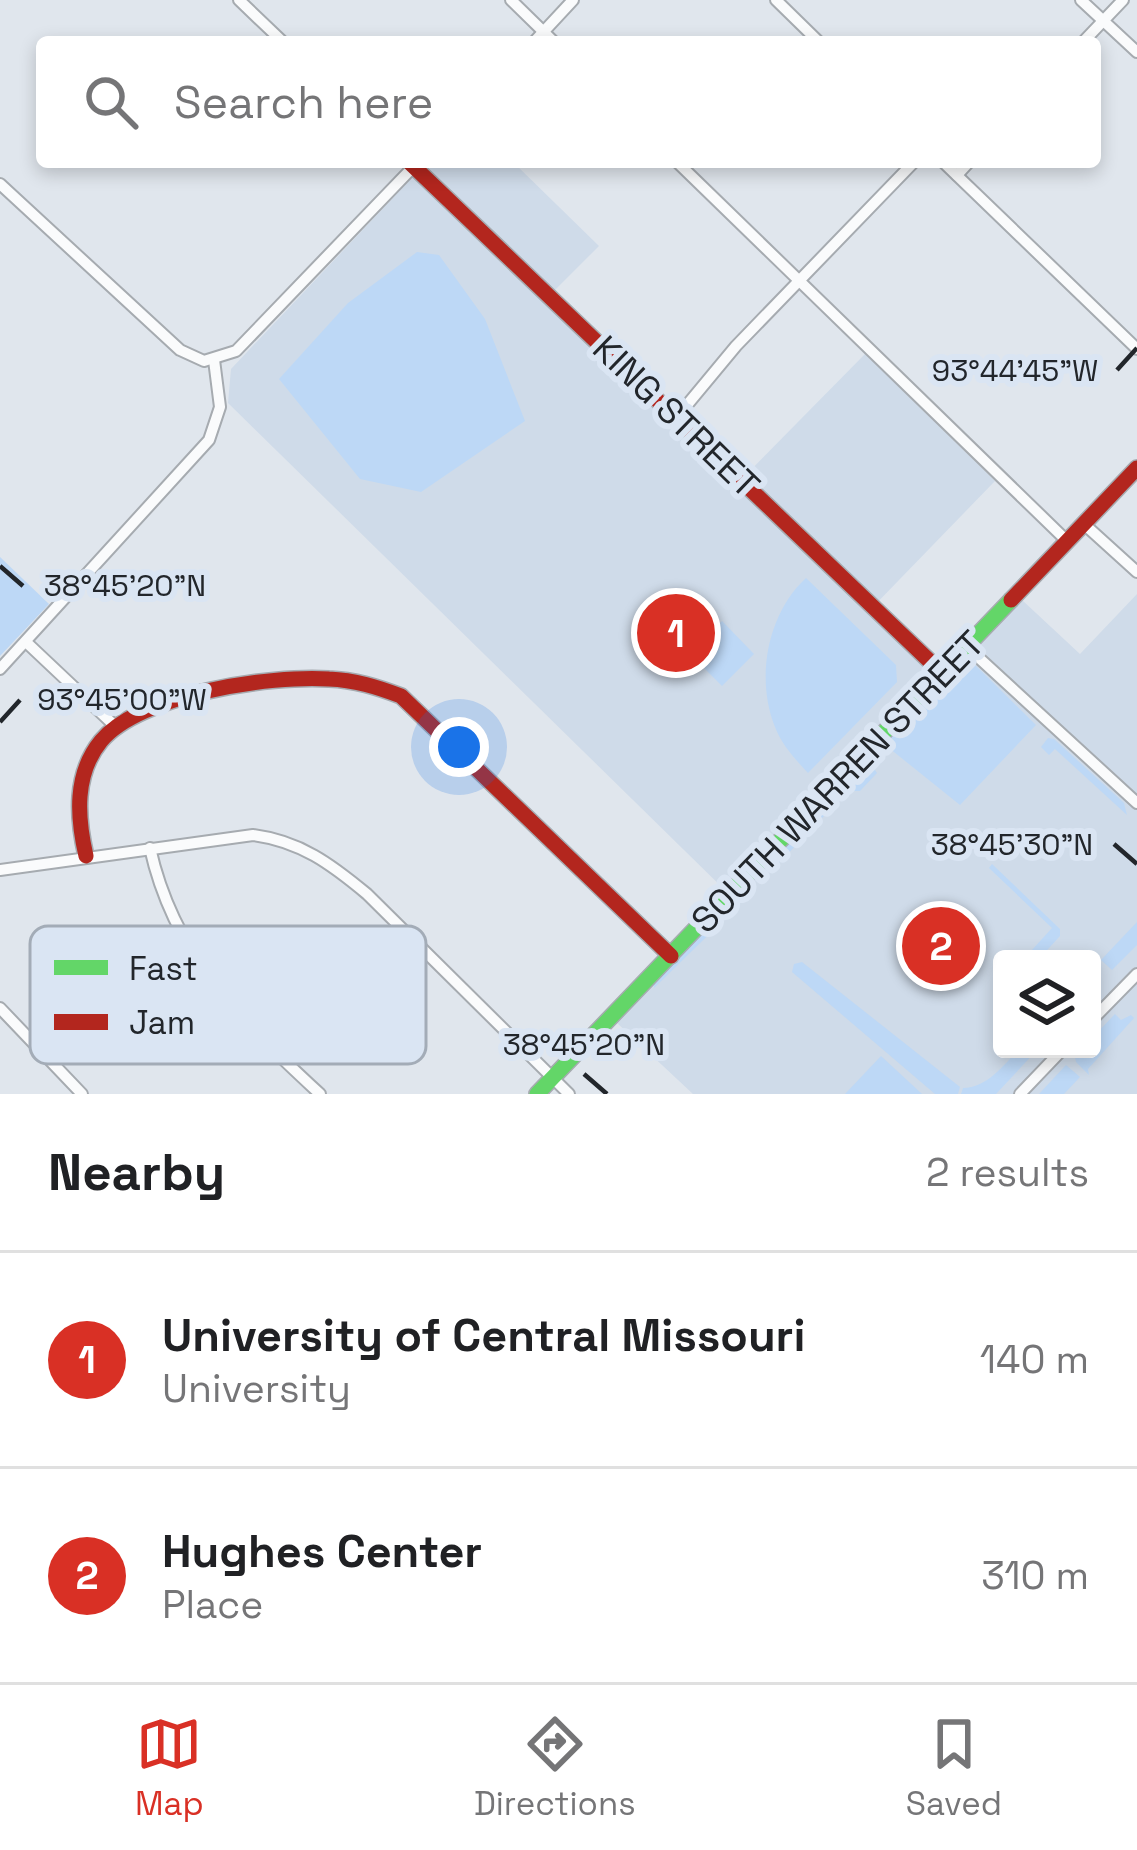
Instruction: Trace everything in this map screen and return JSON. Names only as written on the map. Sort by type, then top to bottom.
[{"type":"street","points":[[239,0],[277,36]]},
{"type":"street","points":[[511,0],[548,36]]},
{"type":"street","points":[[540,36],[573,0]]},
{"type":"street","points":[[776,0],[813,36]]},
{"type":"street","points":[[1081,0],[1137,52]]},
{"type":"street","points":[[1089,36],[1123,0]]},
{"type":"street","points":[[0,184],[180,350],[196,359],[214,360],[236,351],[263,326],[410,168]]},
{"type":"street","name":"KING STREET","points":[[418,168],[941,673]]},
{"type":"street","points":[[683,168],[1067,541]]},
{"type":"street","points":[[676,417],[710,374],[908,168]]},
{"type":"street","points":[[949,168],[1137,349]]},
{"type":"street","points":[[957,176],[964,168]]},
{"type":"street","points":[[0,669],[209,440],[220,407],[214,360]]},
{"type":"street","name":"SOUTH WARREN STREET","points":[[537,1094],[1137,468]]},
{"type":"street","points":[[1084,524],[1137,572]]},
{"type":"street","points":[[26,642],[116,726]]},
{"type":"street","points":[[967,647],[1137,803]]},
{"type":"street","points":[[86,856],[77,824],[79,787],[96,749],[116,726],[165,704],[251,683],[325,679],[386,689],[401,696],[434,726],[671,956]]},
{"type":"street","points":[[0,870],[253,835],[284,839],[367,894],[399,926]]},
{"type":"street","points":[[150,848],[159,888],[176,926]]},
{"type":"street","points":[[426,953],[569,1094]]},
{"type":"street","points":[[1101,1011],[1137,974]]},
{"type":"street","points":[[0,1009],[30,1040]]},
{"type":"street","points":[[1020,1094],[1054,1058]]},
{"type":"street","points":[[53,1064],[82,1094]]},
{"type":"street","points":[[290,1064],[320,1094]]},
{"type":"shaded area","points":[[421,168],[519,168],[599,246],[546,299],[736,485],[865,354],[995,481],[868,612],[942,682],[1022,600],[1080,654],[1137,594],[1137,1094],[693,1094],[617,1023],[735,900],[228,403],[231,369]]},
{"type":"shaded area","points":[[417,252],[439,255],[485,319],[525,421],[421,492],[360,479],[279,379],[348,303]]},
{"type":"shaded area","points":[[0,557],[49,604],[0,656]]},
{"type":"shaded area","points":[[806,578],[896,665],[897,682],[808,773],[778,734],[766,688],[774,627]]},
{"type":"shaded area","points":[[722,621],[754,654],[722,686],[689,653]]},
{"type":"shaded area","points":[[965,661],[975,665],[1036,725],[960,805],[889,748],[881,756],[878,749]]},
{"type":"shaded area","points":[[1048,738],[1124,803],[1127,815],[1055,749],[1049,755],[1041,747]]},
{"type":"shaded area","points":[[864,763],[870,763],[877,773],[860,791],[848,791],[777,865],[771,860]]},
{"type":"shaded area","points":[[992,864],[1060,929],[1060,936],[1047,950],[1032,950],[1052,928],[989,868]]},
{"type":"shaded area","points":[[732,901],[738,906],[654,988],[654,983]]},
{"type":"shaded area","points":[[1137,922],[1137,945],[1112,970],[1101,960]]},
{"type":"shaded area","points":[[802,962],[960,1087],[958,1094],[935,1094],[792,972],[794,964]]},
{"type":"shaded area","points":[[1115,1014],[1121,1020],[1134,1018],[1101,1055],[1101,1029]]},
{"type":"shaded area","points":[[881,1056],[922,1094],[845,1094]]},
{"type":"shaded area","points":[[1010,1058],[1030,1058],[996,1094],[961,1094],[963,1088],[994,1074]]},
{"type":"shaded area","points":[[1075,1058],[1098,1058],[1088,1069],[1089,1075]]},
{"type":"shaded area","points":[[1066,1065],[1080,1077],[1064,1094],[1039,1094]]},
{"type":"traffic: fast","points":[[537,1094],[1011,600]]},
{"type":"traffic: jam","points":[[415,168],[942,673]]},
{"type":"traffic: jam","points":[[1011,600],[1137,468]]},
{"type":"traffic: jam","points":[[86,856],[82,782],[92,754],[120,725],[175,700],[242,684],[348,681],[401,696],[671,956]]},
{"type":"place","name":"University of Central Missouri","points":[[676,633]]},
{"type":"place","name":"Hughes Center","points":[[941,946]]}]
